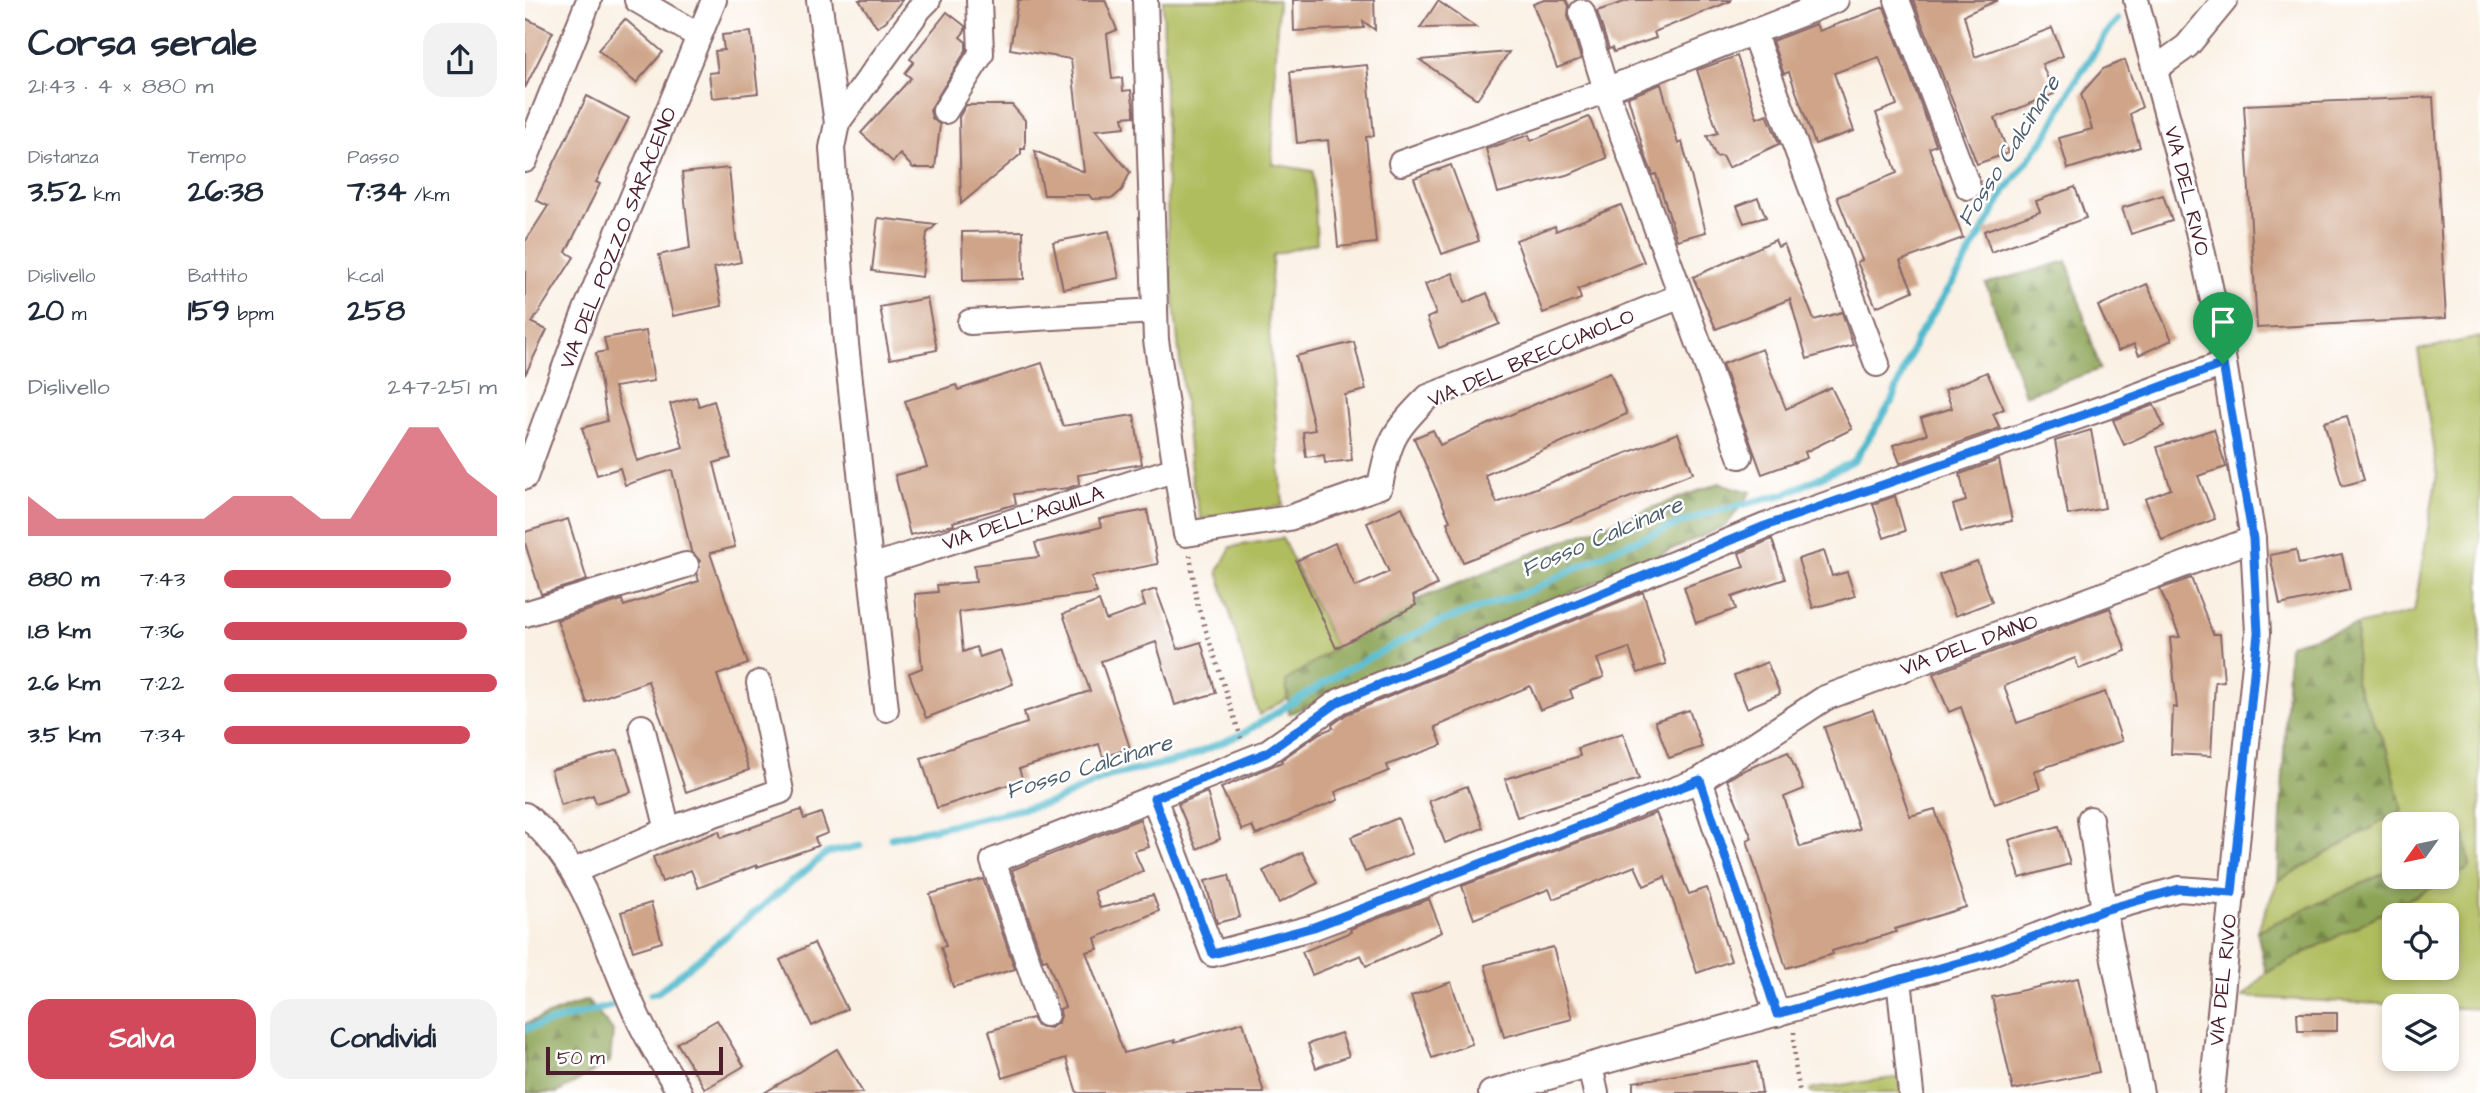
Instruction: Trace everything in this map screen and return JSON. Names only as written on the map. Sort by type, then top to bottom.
[{"type":"street","points":[[525,160],[589,0]]},
{"type":"street","points":[[637,0],[699,36]]},
{"type":"street","name":"VIA DEL POZZO SARACENO","points":[[525,477],[583,317],[714,0]]},
{"type":"street","points":[[818,0],[837,123],[832,148],[846,344],[886,709]]},
{"type":"street","points":[[837,123],[928,0]]},
{"type":"street","points":[[945,111],[981,54],[979,0]]},
{"type":"street","points":[[1145,0],[1156,340],[1186,534]]},
{"type":"street","points":[[1401,163],[1605,90],[1753,32],[1803,6],[1836,0]]},
{"type":"street","points":[[1896,0],[1968,187]]},
{"type":"street","name":"VIA DEL RIVO","points":[[2136,0],[2198,231],[2216,314],[2253,539],[2258,633],[2212,1093]]},
{"type":"street","points":[[2155,69],[2187,47],[2225,0]]},
{"type":"street","points":[[1582,12],[1605,90],[1740,456]]},
{"type":"street","points":[[1753,32],[1877,364]]},
{"type":"street","name":"VIA DEL BRECCIAIOLO","points":[[1186,534],[1289,518],[1380,486],[1388,447],[1405,419],[1428,397],[1681,296]]},
{"type":"street","points":[[971,322],[1155,311]]},
{"type":"street","points":[[1046,1014],[993,861],[1266,753],[1340,701],[1765,526],[2223,364]]},
{"type":"street","name":"VIA DELL'AQUILA","points":[[871,567],[1176,469]]},
{"type":"street","name":"VIA DEL DAINO","points":[[1154,798],[1213,954],[1314,927],[1700,780],[1825,698],[2253,539]]},
{"type":"street","points":[[525,614],[686,565]]},
{"type":"street","points":[[574,871],[668,830],[781,791],[759,683]]},
{"type":"street","points":[[642,727],[668,830]]},
{"type":"street","points":[[1700,780],[1785,1012]]},
{"type":"street","points":[[525,815],[549,838],[574,871],[597,916],[638,1018],[680,1093]]},
{"type":"street","points":[[2090,819],[2104,910],[2141,1093]]},
{"type":"street","points":[[1491,1093],[1986,955],[2104,910],[2179,889],[2232,893]]},
{"type":"street","points":[[1899,979],[1912,1093]]},
{"type":"street","points":[[1590,1066],[1596,1093]]},
{"type":"path","points":[[1186,534],[1198,603],[1242,742]]},
{"type":"path","points":[[1785,1012],[1800,1093]]},
{"type":"green space","points":[[1163,0],[1278,0],[1272,164],[1313,171],[1317,243],[1273,255],[1268,318],[1283,506],[1201,519],[1192,480],[1168,243]]},
{"type":"green space","points":[[2067,261],[2100,369],[2025,395],[1986,284]]},
{"type":"green space","points":[[2480,337],[2480,1009],[2459,1008],[2459,994],[2382,994],[2382,1004],[2243,997],[2266,973],[2382,913],[2382,980],[2459,980],[2459,903],[2402,903],[2429,889],[2459,889],[2459,874],[2470,868],[2465,837],[2459,840],[2459,812],[2399,812],[2402,810],[2388,751],[2355,682],[2357,625],[2414,612],[2437,474],[2418,350]]},
{"type":"green space","points":[[1719,483],[1751,492],[1726,526],[1289,714],[1286,681],[1389,611],[1571,538]]},
{"type":"green space","points":[[1282,538],[1336,648],[1286,681],[1288,698],[1259,715],[1218,571],[1231,547]]},
{"type":"green space","points":[[2357,625],[2355,682],[2388,751],[2402,810],[2382,812],[2382,821],[2278,881],[2289,644]]},
{"type":"green space","points":[[2382,821],[2382,874],[2257,931],[2278,881]]},
{"type":"green space","points":[[2465,836],[2470,868],[2459,874],[2459,839]]},
{"type":"green space","points":[[2382,874],[2382,889],[2429,889],[2402,903],[2382,903],[2382,913],[2266,973],[2257,931]]},
{"type":"green space","points":[[587,1000],[613,1031],[610,1062],[557,1093],[525,1093],[525,1024]]},
{"type":"green space","points":[[1900,1077],[1902,1093],[1811,1093],[1810,1089]]},
{"type":"building","points":[[859,0],[902,0],[886,21],[877,27]]},
{"type":"building","points":[[1018,0],[1105,0],[1117,30],[1107,34],[1112,79],[1122,78],[1123,91],[1131,90],[1134,110],[1134,116],[1123,117],[1125,127],[1095,130],[1130,172],[1122,190],[1113,198],[1044,195],[1035,151],[1084,172],[1071,59],[1010,49]]},
{"type":"building","points":[[1293,0],[1374,0],[1375,30],[1363,21],[1364,28],[1294,31]]},
{"type":"building","points":[[1544,0],[1566,0],[1581,59],[1557,68],[1533,4]]},
{"type":"building","points":[[1630,0],[1731,1],[1654,32],[1656,38],[1614,52],[1612,48],[1609,49],[1597,11]]},
{"type":"building","points":[[1913,0],[1998,0],[1964,15],[1975,57],[2052,28],[2063,56],[2042,64],[2054,94],[1995,118],[2008,153],[1977,164]]},
{"type":"building","points":[[1438,1],[1476,27],[1420,28]]},
{"type":"building","points":[[1884,7],[1936,145],[1929,148],[1963,238],[1900,261],[1913,291],[1876,307],[1857,262],[1862,260],[1837,197],[1897,173],[1876,113],[1897,105],[1879,57],[1834,73],[1854,131],[1815,144],[1789,72],[1784,74],[1772,41],[1816,24],[1819,31]]},
{"type":"building","points":[[947,12],[965,26],[960,37],[966,42],[966,50],[930,110],[932,118],[940,125],[935,168],[913,168],[900,154],[893,162],[861,133],[911,78],[905,73],[914,62],[910,59]]},
{"type":"building","points":[[525,18],[553,32],[525,88]]},
{"type":"building","points":[[625,19],[663,52],[636,83],[598,50]]},
{"type":"building","points":[[751,32],[758,93],[712,98],[709,73],[718,72],[715,51],[724,50],[722,35]]},
{"type":"building","points":[[1509,52],[1477,99],[1420,60]]},
{"type":"building","points":[[1737,56],[1757,118],[1767,114],[1779,144],[1728,168],[1722,156],[1716,157],[1707,136],[1718,133],[1697,70]]},
{"type":"building","points":[[2125,60],[2142,107],[2130,114],[2140,147],[2068,169],[2059,138],[2092,129],[2081,94],[2103,69]]},
{"type":"building","points":[[1367,65],[1374,136],[1366,137],[1376,243],[1338,247],[1328,140],[1297,143],[1290,72]]},
{"type":"building","points":[[1661,84],[1678,144],[1682,142],[1706,232],[1677,240],[1656,174],[1653,175],[1645,154],[1628,97]]},
{"type":"building","points":[[587,96],[629,118],[596,182],[600,184],[566,252],[574,257],[532,323],[547,330],[525,375],[525,242],[548,206],[536,200]]},
{"type":"building","points":[[2433,97],[2446,318],[2257,328],[2244,105]]},
{"type":"building","points":[[966,105],[1012,105],[1025,120],[1025,149],[1021,149],[1021,154],[961,204],[959,117]]},
{"type":"building","points":[[1589,117],[1607,158],[1570,174],[1498,193],[1486,149],[1529,135],[1531,141]]},
{"type":"building","points":[[1451,165],[1479,241],[1442,254],[1414,178]]},
{"type":"building","points":[[729,168],[741,262],[714,268],[722,306],[673,316],[659,255],[690,248],[682,173]]},
{"type":"building","points":[[2075,187],[2086,218],[1991,252],[1984,231],[2040,211],[2036,201]]},
{"type":"building","points":[[2163,195],[2172,221],[2131,234],[2122,208]]},
{"type":"building","points":[[1758,198],[1766,217],[1744,223],[1737,206]]},
{"type":"building","points":[[1621,205],[1644,262],[1578,289],[1581,299],[1543,313],[1516,240],[1555,226],[1556,231]]},
{"type":"building","points":[[878,218],[936,225],[927,233],[922,277],[872,271]]},
{"type":"building","points":[[1023,231],[1024,279],[963,281],[962,232]]},
{"type":"building","points":[[1109,231],[1119,278],[1063,289],[1053,242]]},
{"type":"building","points":[[1775,240],[1778,247],[1784,244],[1814,320],[1842,312],[1853,345],[1807,359],[1790,299],[1716,329],[1693,277]]},
{"type":"building","points":[[1453,273],[1464,303],[1487,293],[1500,324],[1439,348],[1427,318],[1436,314],[1425,284]]},
{"type":"building","points":[[2147,284],[2172,340],[2139,355],[2134,344],[2118,351],[2098,306]]},
{"type":"building","points":[[927,298],[937,350],[890,359],[880,307]]},
{"type":"building","points":[[646,331],[654,381],[614,387],[637,461],[683,447],[670,404],[696,397],[699,406],[714,401],[731,458],[714,463],[735,547],[710,553],[748,664],[717,675],[749,770],[686,792],[648,681],[587,703],[557,620],[622,600],[624,606],[699,581],[697,575],[700,561],[691,551],[672,470],[625,485],[620,468],[597,475],[582,428],[607,421],[596,353],[607,351],[604,338]]},
{"type":"building","points":[[1354,342],[1366,390],[1345,395],[1352,460],[1325,463],[1324,455],[1306,457],[1303,432],[1315,430],[1296,356]]},
{"type":"building","points":[[1762,349],[1786,409],[1831,387],[1852,429],[1805,452],[1807,458],[1762,474],[1722,364]]},
{"type":"building","points":[[1042,363],[1063,426],[1134,415],[1142,464],[1078,475],[1079,484],[1068,488],[1014,494],[1016,504],[953,522],[954,525],[910,535],[895,475],[927,467],[905,401],[956,385],[958,390]]},
{"type":"building","points":[[1610,372],[1627,414],[1485,475],[1497,503],[1678,433],[1693,473],[1463,562],[1447,522],[1450,521],[1414,438],[1433,430],[1440,445]]},
{"type":"building","points":[[1987,372],[2004,409],[1993,414],[2000,428],[1900,463],[1893,445],[1927,434],[1921,418],[1952,408],[1945,390]]},
{"type":"building","points":[[2154,405],[2164,426],[2124,445],[2113,420]]},
{"type":"building","points":[[2347,416],[2364,480],[2342,486],[2324,422]]},
{"type":"building","points":[[2214,429],[2226,467],[2198,476],[2215,519],[2162,540],[2145,499],[2171,489],[2157,447]]},
{"type":"building","points":[[2091,430],[2105,508],[2068,515],[2055,441]]},
{"type":"building","points":[[1999,460],[2012,521],[1961,532],[1953,505],[1966,501],[1960,474]]},
{"type":"building","points":[[1895,496],[1905,531],[1884,538],[1873,504]]},
{"type":"building","points":[[1402,507],[1437,585],[1413,596],[1416,605],[1336,648],[1296,561],[1335,543],[1355,587],[1389,572],[1367,523]]},
{"type":"building","points":[[1147,510],[1158,564],[1091,577],[1097,593],[959,612],[963,652],[976,647],[980,657],[1000,650],[1013,684],[926,718],[909,673],[922,668],[915,594],[938,592],[937,585],[976,582],[974,565],[1039,557],[1035,543],[1101,527],[1099,519]]},
{"type":"building","points":[[568,519],[587,580],[541,594],[525,543],[525,532]]},
{"type":"building","points":[[1772,539],[1785,579],[1732,597],[1736,609],[1696,623],[1684,587],[1744,567],[1739,553]]},
{"type":"building","points":[[2296,550],[2299,564],[2342,555],[2350,590],[2280,605],[2270,555]]},
{"type":"building","points":[[1824,551],[1832,576],[1847,572],[1855,596],[1813,608],[1798,559]]},
{"type":"building","points":[[1977,561],[1992,602],[1955,616],[1939,575]]},
{"type":"building","points":[[2191,578],[2213,634],[2220,634],[2224,681],[2215,682],[2211,756],[2171,754],[2173,707],[2177,708],[2170,638],[2180,637],[2160,589]]},
{"type":"building","points":[[1156,589],[1178,649],[1201,642],[1216,693],[1175,705],[1156,642],[1101,661],[1130,748],[1103,757],[1099,744],[1019,769],[1023,780],[937,808],[921,758],[1027,723],[1024,712],[1090,691],[1063,614],[1099,601],[1106,620],[1145,606],[1141,594]]},
{"type":"building","points":[[1643,592],[1666,664],[1638,673],[1629,648],[1597,659],[1604,677],[1570,690],[1573,698],[1540,710],[1530,686],[1435,727],[1442,745],[1387,765],[1389,771],[1335,792],[1338,800],[1256,835],[1252,826],[1242,830],[1221,788],[1282,762],[1281,760],[1320,733],[1333,728],[1332,725],[1347,714]]},
{"type":"building","points":[[2110,608],[2126,651],[2079,669],[2075,658],[2004,686],[2017,723],[2105,692],[2122,741],[2034,771],[2040,788],[1995,804],[1961,707],[1949,712],[1933,674]]},
{"type":"building","points":[[1767,662],[1780,694],[1747,708],[1734,676]]},
{"type":"building","points":[[1689,710],[1702,747],[1669,758],[1655,721]]},
{"type":"building","points":[[1873,710],[1910,816],[1935,809],[1966,907],[1786,968],[1747,840],[1752,838],[1727,780],[1788,752],[1804,789],[1784,797],[1800,847],[1859,829],[1824,727]]},
{"type":"building","points":[[1623,733],[1639,779],[1517,817],[1505,779],[1580,756],[1578,748]]},
{"type":"building","points":[[618,750],[631,792],[596,803],[593,795],[561,805],[551,770]]},
{"type":"building","points":[[1467,786],[1483,828],[1445,843],[1429,801]]},
{"type":"building","points":[[1207,792],[1220,839],[1197,849],[1178,804]]},
{"type":"building","points":[[801,810],[804,819],[821,813],[828,833],[815,838],[818,846],[757,865],[698,888],[691,870],[662,882],[653,857],[719,831],[721,838]]},
{"type":"building","points":[[1656,813],[1689,894],[1707,888],[1731,961],[1697,973],[1665,877],[1644,886],[1635,866],[1553,899],[1549,889],[1474,919],[1462,886]]},
{"type":"building","points":[[1398,818],[1412,854],[1365,872],[1351,837]]},
{"type":"building","points":[[1140,819],[1149,847],[1134,851],[1143,871],[1094,891],[1100,908],[1153,895],[1159,911],[1095,938],[1098,949],[1086,952],[1124,1053],[1175,1042],[1243,1022],[1264,1093],[1077,1093],[1066,1058],[1003,1078],[989,1031],[1032,1018],[1037,1026],[1050,1028],[1058,1023],[1060,1009],[1065,1007],[1047,959],[1043,960],[1012,870]]},
{"type":"building","points":[[2059,826],[2070,864],[2020,878],[2009,840]]},
{"type":"building","points":[[1302,852],[1318,883],[1279,903],[1263,871]]},
{"type":"building","points":[[1229,875],[1240,917],[1217,923],[1205,881]]},
{"type":"building","points":[[983,879],[1015,969],[953,987],[941,947],[946,946],[930,894]]},
{"type":"building","points":[[1429,899],[1442,932],[1366,966],[1361,955],[1312,975],[1302,952],[1351,932],[1350,929]]},
{"type":"building","points":[[651,903],[662,942],[633,951],[621,912]]},
{"type":"building","points":[[814,943],[847,1009],[812,1026],[780,960]]},
{"type":"building","points":[[1553,947],[1572,1019],[1504,1037],[1485,965]]},
{"type":"building","points":[[2078,978],[2099,1072],[2013,1090],[1992,997]]},
{"type":"building","points":[[1451,982],[1472,1044],[1432,1058],[1411,996]]},
{"type":"building","points":[[2297,1013],[2337,1013],[2337,1031],[2298,1031]]},
{"type":"building","points":[[717,1020],[744,1066],[705,1089],[677,1043]]},
{"type":"building","points":[[1341,1033],[1349,1056],[1316,1068],[1308,1044]]},
{"type":"building","points":[[837,1049],[863,1093],[764,1093]]},
{"type":"building","points":[[1757,1062],[1762,1093],[1633,1093],[1633,1082]]},
{"type":"waterway","name":"Fosso Calcinare","points":[[891,838],[1053,802],[1110,776],[1184,759],[1242,734],[1346,670],[1437,623],[1532,590],[1619,547],[1705,514],[1785,494],[1854,461],[1891,403],[1917,338],[1963,266],[2005,191],[2048,134],[2073,85],[2118,20]]},
{"type":"waterway","name":"Fosso Calcinare","points":[[651,994],[658,992],[827,853],[860,846]]},
{"type":"waterway","name":"Fosso Calcinare","points":[[525,1029],[611,1006]]},
{"type":"route","points":[[2223,364],[2253,539],[2258,633],[2232,893],[2179,889],[2104,910],[1986,955],[1777,1014],[1700,780],[1314,927],[1213,954],[1154,798],[1266,753],[1340,701],[1765,526],[2223,364]]}]
